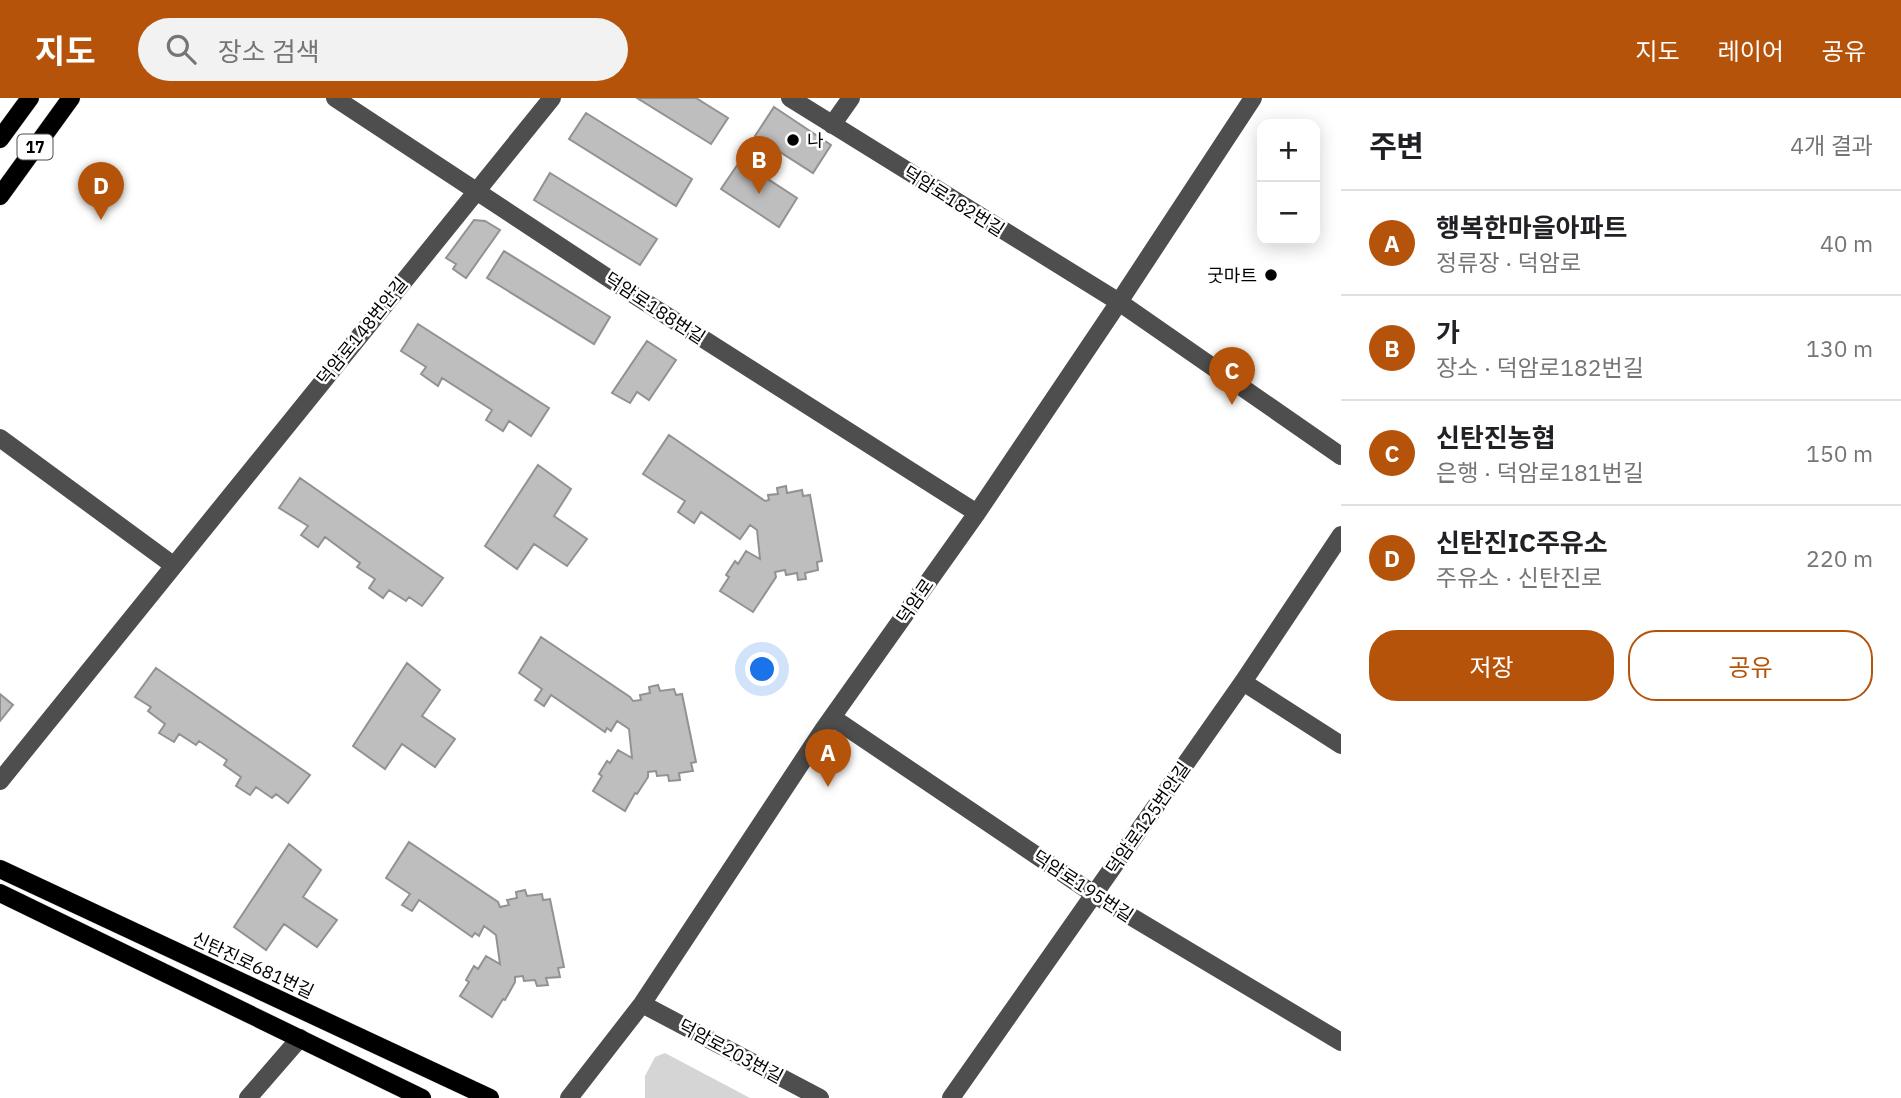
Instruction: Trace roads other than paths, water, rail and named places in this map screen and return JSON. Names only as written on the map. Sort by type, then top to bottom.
[{"type":"main road","name":"17","points":[[0,139],[30,98]]},
{"type":"main road","name":"17","points":[[0,196],[71,98]]},
{"type":"main road","name":"신탄진로681번길","points":[[0,869],[489,1098]]},
{"type":"main road","points":[[0,893],[422,1098]]},
{"type":"street","name":"덕암로188번길","points":[[335,98],[631,293],[977,513]]},
{"type":"street","name":"덕암로148번안길","points":[[0,781],[552,98]]},
{"type":"street","name":"덕암로182번길","points":[[790,98],[1119,302],[1341,456]]},
{"type":"street","points":[[832,125],[851,98]]},
{"type":"street","name":"덕암로","points":[[569,1098],[642,1004],[815,741],[977,513],[1119,302],[1250,99]]},
{"type":"street","points":[[0,438],[173,565]]},
{"type":"street","name":"덕암로125번안길","points":[[951,1098],[1243,682],[1341,535]]},
{"type":"street","points":[[1243,682],[1341,746]]},
{"type":"street","name":"덕암로195번길","points":[[832,718],[1095,895],[1341,1042]]},
{"type":"street","name":"덕암로203번길","points":[[642,1004],[820,1098]]},
{"type":"street","points":[[248,1098],[300,1038]]},
{"type":"place","name":"나","points":[[793,140]]},
{"type":"place","name":"가","points":[[759,194]]},
{"type":"place","name":"신탄진IC주유소","points":[[101,220]]},
{"type":"place","name":"굿마트","points":[[1271,275]]},
{"type":"place","name":"신탄진농협","points":[[1232,405]]},
{"type":"place","name":"행복한마을아파트","points":[[828,787]]}]
